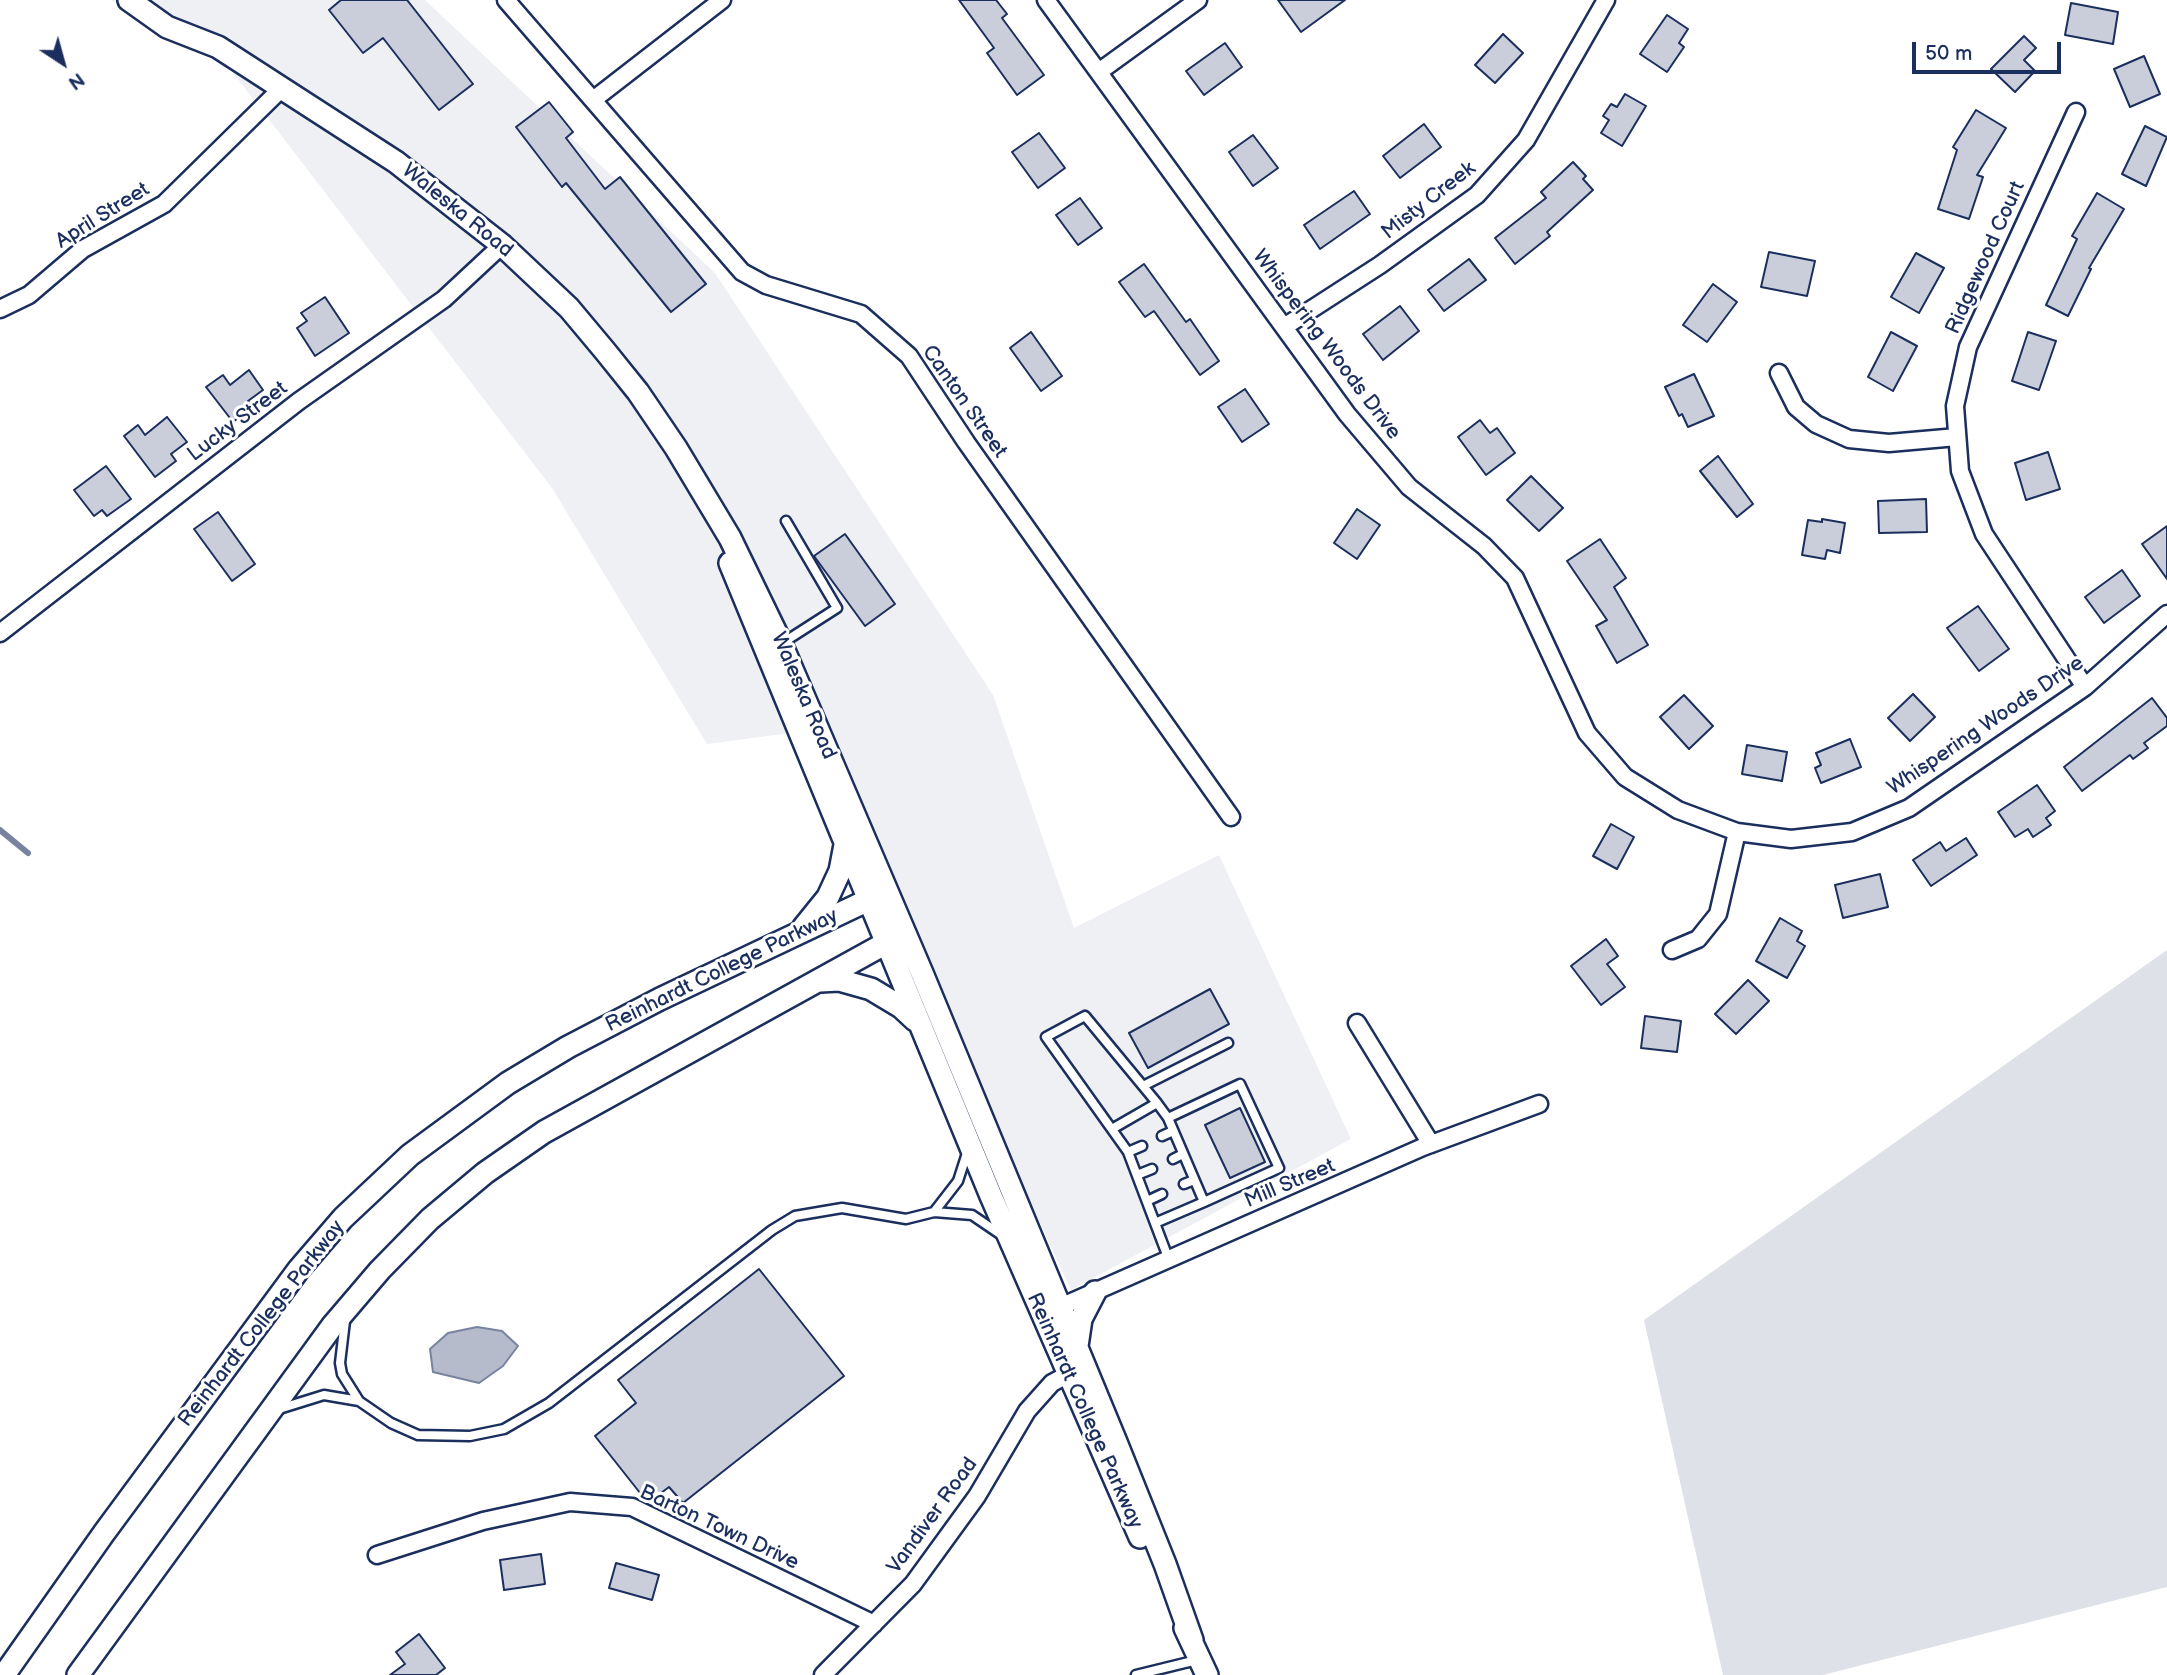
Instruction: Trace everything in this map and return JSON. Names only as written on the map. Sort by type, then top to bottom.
[{"type":"main road","name":"Waleska Road","points":[[129,0],[167,27],[218,47],[396,162],[502,245],[569,309],[630,382],[709,505],[756,588],[781,644],[878,896]]},
{"type":"main road","name":"Waleska Road","points":[[709,505],[742,595],[845,845],[878,896]]},
{"type":"main road","points":[[797,934],[828,897],[839,871],[845,845]]},
{"type":"main road","points":[[878,896],[1022,1241]]},
{"type":"main road","name":"Reinhardt College Parkway","points":[[4,1675],[112,1522],[299,1269],[343,1218],[401,1164],[444,1129],[537,1065],[660,999],[878,896]]},
{"type":"main road","points":[[78,1675],[350,1303],[430,1219],[515,1152],[571,1116],[895,938]]},
{"type":"main road","name":"Reinhardt College Parkway","points":[[895,938],[920,1024],[969,1143],[1060,1307],[1165,1564],[1199,1658]]},
{"type":"main road","points":[[820,981],[839,981],[871,989],[901,1007],[920,1024]]},
{"type":"main road","name":"Reinhardt College Parkway","points":[[1022,1241],[1067,1375],[1154,1567],[1199,1658]]},
{"type":"main road","points":[[1077,1348],[1081,1319],[1095,1292]]},
{"type":"main road","points":[[0,1670],[36,1632]]},
{"type":"street","name":"Canton Street","points":[[506,0],[742,272],[766,285],[861,314],[909,356],[1231,817]]},
{"type":"street","points":[[593,100],[722,0]]},
{"type":"street","name":"Whispering Woods Drive","points":[[1046,0],[1347,414],[1409,487],[1484,547],[1515,578],[1587,733],[1625,777],[1678,810],[1737,832],[1791,839],[1852,832],[1898,813],[2085,687],[2167,614]]},
{"type":"street","points":[[1100,71],[1199,0]]},
{"type":"street","name":"Misty Creek","points":[[1284,327],[1380,265],[1477,195],[1526,140],[1606,0]]},
{"type":"street","name":"April Street","points":[[0,309],[29,295],[83,249],[164,204],[281,89]]},
{"type":"street","name":"Ridgewood Court","points":[[2076,112],[1968,347],[1955,406],[1960,471],[1984,534],[2085,687]]},
{"type":"street","name":"Lucky Street","points":[[0,634],[299,401],[444,299],[502,245]]},
{"type":"street","points":[[1779,373],[1796,407],[1816,425],[1849,439],[1889,443],[1958,437]]},
{"type":"street","points":[[1672,950],[1698,939],[1718,914],[1737,832]]},
{"type":"street","points":[[1357,1023],[1432,1144]]},
{"type":"street","name":"Mill Street","points":[[1060,1307],[1432,1144],[1539,1104]]},
{"type":"street","name":"Vandiver Road","points":[[822,1675],[913,1584],[977,1496],[1027,1411],[1052,1383],[1067,1375]]},
{"type":"street","name":"Barton Town Drive","points":[[377,1555],[483,1521],[570,1502],[632,1507],[874,1624]]},
{"type":"lane","points":[[781,644],[837,608],[786,521]]},
{"type":"lane","points":[[1169,1260],[1128,1152],[1046,1037],[1085,1016],[1168,1118],[1204,1202]]},
{"type":"lane","points":[[1143,1086],[1228,1043]]},
{"type":"lane","points":[[1155,1223],[1279,1168],[1240,1084],[1168,1118]]},
{"type":"lane","points":[[1112,1129],[1157,1102]]},
{"type":"lane","points":[[1162,1136],[1173,1131]]},
{"type":"lane","points":[[934,1212],[958,1181],[969,1143]]},
{"type":"lane","points":[[1128,1152],[1142,1146]]},
{"type":"lane","points":[[1173,1159],[1183,1154]]},
{"type":"lane","points":[[1137,1175],[1152,1168]]},
{"type":"lane","points":[[1184,1184],[1194,1180]]},
{"type":"lane","points":[[1147,1200],[1162,1194]]},
{"type":"lane","points":[[268,1416],[313,1397],[336,1395],[359,1401],[391,1423],[418,1435],[470,1436],[504,1429],[534,1414],[795,1216],[842,1208],[906,1219],[934,1212],[972,1215],[1022,1241]]},
{"type":"lane","points":[[350,1303],[341,1337],[340,1363],[342,1374],[359,1401]]},
{"type":"lane","points":[[1136,1675],[1199,1658]]},
{"type":"shaded area","points":[[111,0],[425,0],[715,273],[993,695],[1074,928],[1219,855],[1351,1139],[1071,1290],[813,730],[707,744],[552,488],[221,57]]},
{"type":"shaded area","points":[[2167,950],[2167,1587],[1823,1675],[1723,1675],[1644,1320]]},
{"type":"water","points":[[477,1327],[502,1331],[518,1346],[503,1366],[479,1383],[433,1372],[430,1349],[448,1333]]},
{"type":"building","points":[[341,0],[407,0],[473,84],[439,110],[383,38],[363,53],[329,10]]},
{"type":"building","points":[[959,0],[996,0],[1007,14],[1002,18],[1044,75],[1017,95],[987,53],[994,48]]},
{"type":"building","points":[[1278,0],[1345,0],[1301,32]]},
{"type":"building","points":[[2071,3],[2118,12],[2113,44],[2065,35]]},
{"type":"building","points":[[1667,15],[1688,29],[1679,43],[1684,47],[1667,72],[1640,54]]},
{"type":"building","points":[[1503,34],[1523,53],[1495,83],[1475,65]]},
{"type":"building","points":[[2024,36],[2036,48],[2024,60],[2035,71],[2015,92],[1991,69]]},
{"type":"building","points":[[1225,43],[1242,67],[1204,95],[1186,71]]},
{"type":"building","points":[[2144,56],[2160,94],[2130,107],[2114,69]]},
{"type":"building","points":[[1625,94],[1646,106],[1622,146],[1601,133],[1609,120],[1603,116],[1611,104],[1617,107]]},
{"type":"building","points":[[549,102],[573,132],[566,138],[605,189],[620,177],[706,284],[671,312],[566,183],[562,187],[516,127]]},
{"type":"building","points":[[1976,110],[2006,128],[1977,175],[1983,177],[1969,219],[1938,209],[1957,150],[1953,147]]},
{"type":"building","points":[[1424,124],[1441,147],[1400,178],[1383,156]]},
{"type":"building","points":[[2145,126],[2167,137],[2146,186],[2122,174]]},
{"type":"building","points":[[1039,133],[1065,168],[1038,188],[1012,152]]},
{"type":"building","points":[[1253,135],[1278,168],[1253,186],[1229,152]]},
{"type":"building","points":[[1573,162],[1586,176],[1583,179],[1593,190],[1547,232],[1550,236],[1515,264],[1495,238],[1546,198],[1541,192]]},
{"type":"building","points":[[1354,191],[1370,214],[1320,249],[1304,225]]},
{"type":"building","points":[[2097,193],[2124,209],[2089,268],[2091,269],[2068,316],[2046,305],[2077,239],[2072,236]]},
{"type":"building","points":[[1080,198],[1102,228],[1078,245],[1056,215]]},
{"type":"building","points":[[1769,252],[1815,261],[1807,296],[1761,287]]},
{"type":"building","points":[[1916,253],[1944,268],[1919,313],[1891,297]]},
{"type":"building","points":[[1469,259],[1486,280],[1444,311],[1428,290]]},
{"type":"building","points":[[1144,264],[1186,322],[1190,319],[1219,361],[1200,375],[1154,311],[1145,317],[1119,282]]},
{"type":"building","points":[[1713,284],[1737,302],[1707,342],[1683,325]]},
{"type":"building","points":[[325,297],[349,333],[315,356],[297,328],[307,321],[301,313]]},
{"type":"building","points":[[1400,306],[1419,331],[1383,360],[1363,334]]},
{"type":"building","points":[[1031,332],[1062,376],[1041,391],[1010,348]]},
{"type":"building","points":[[1891,332],[1917,346],[1893,391],[1868,377]]},
{"type":"building","points":[[2028,332],[2056,341],[2039,390],[2012,381]]},
{"type":"building","points":[[249,370],[263,390],[248,401],[252,407],[233,422],[206,387],[223,375],[230,385]]},
{"type":"building","points":[[1694,374],[1714,416],[1688,427],[1682,414],[1679,416],[1665,387]]},
{"type":"building","points":[[1245,389],[1269,424],[1242,442],[1218,407]]},
{"type":"building","points":[[167,417],[187,442],[171,454],[176,461],[155,477],[124,436],[138,425],[145,435]]},
{"type":"building","points":[[1480,420],[1490,433],[1497,428],[1515,453],[1486,475],[1458,437]]},
{"type":"building","points":[[2048,452],[2060,489],[2026,500],[2015,463]]},
{"type":"building","points":[[1718,456],[1753,504],[1737,517],[1700,471]]},
{"type":"building","points":[[106,466],[131,499],[107,516],[102,510],[94,516],[74,490]]},
{"type":"building","points":[[1531,476],[1563,508],[1539,531],[1507,500]]},
{"type":"building","points":[[1926,499],[1927,532],[1879,533],[1878,501]]},
{"type":"building","points":[[1357,509],[1380,525],[1357,559],[1334,543]]},
{"type":"building","points":[[218,512],[255,564],[232,581],[194,529]]},
{"type":"building","points":[[1822,519],[1845,523],[1840,553],[1827,550],[1825,559],[1802,555],[1808,520],[1822,522]]},
{"type":"building","points":[[2167,526],[2167,579],[2142,544]]},
{"type":"building","points":[[845,534],[895,604],[865,626],[814,556]]},
{"type":"building","points":[[1600,539],[1626,578],[1614,587],[1648,645],[1617,663],[1596,626],[1607,620],[1567,561]]},
{"type":"building","points":[[2122,570],[2140,596],[2104,623],[2085,597]]},
{"type":"building","points":[[1978,606],[2009,649],[1979,671],[1947,628]]},
{"type":"building","points":[[1913,694],[1935,717],[1910,741],[1888,718]]},
{"type":"building","points":[[1684,695],[1713,726],[1689,749],[1660,717]]},
{"type":"building","points":[[2152,698],[2167,718],[2167,726],[2144,743],[2148,748],[2133,759],[2130,755],[2082,791],[2064,767]]},
{"type":"building","points":[[1850,739],[1861,767],[1821,783],[1815,768],[1821,765],[1816,753]]},
{"type":"building","points":[[1747,745],[1787,752],[1782,781],[1742,774]]},
{"type":"building","points":[[2037,785],[2055,811],[2046,818],[2051,825],[2033,837],[2028,829],[2015,837],[1998,812]]},
{"type":"building","points":[[1611,824],[1634,837],[1617,869],[1593,856]]},
{"type":"building","points":[[1966,838],[1977,855],[1931,886],[1913,860],[1940,842],[1946,851]]},
{"type":"building","points":[[1880,874],[1888,907],[1843,918],[1835,885]]},
{"type":"building","points":[[1780,918],[1802,931],[1797,941],[1805,946],[1787,978],[1756,961]]},
{"type":"building","points":[[1606,939],[1618,956],[1607,964],[1625,987],[1601,1005],[1571,966]]},
{"type":"building","points":[[1748,980],[1769,1001],[1736,1034],[1715,1014]]},
{"type":"building","points":[[1210,989],[1229,1024],[1148,1068],[1129,1033]]},
{"type":"building","points":[[1645,1016],[1681,1021],[1677,1052],[1641,1048]]},
{"type":"building","points":[[1240,1108],[1265,1162],[1230,1178],[1205,1125]]},
{"type":"building","points":[[759,1269],[844,1376],[683,1503],[669,1487],[648,1503],[595,1436],[636,1403],[618,1380]]},
{"type":"building","points":[[541,1554],[545,1584],[504,1590],[500,1560]]},
{"type":"building","points":[[616,1563],[659,1575],[652,1600],[609,1588]]},
{"type":"building","points":[[419,1634],[445,1668],[436,1675],[390,1675],[405,1664],[396,1652]]},
{"type":"waterway","points":[[0,830],[28,853]]}]
